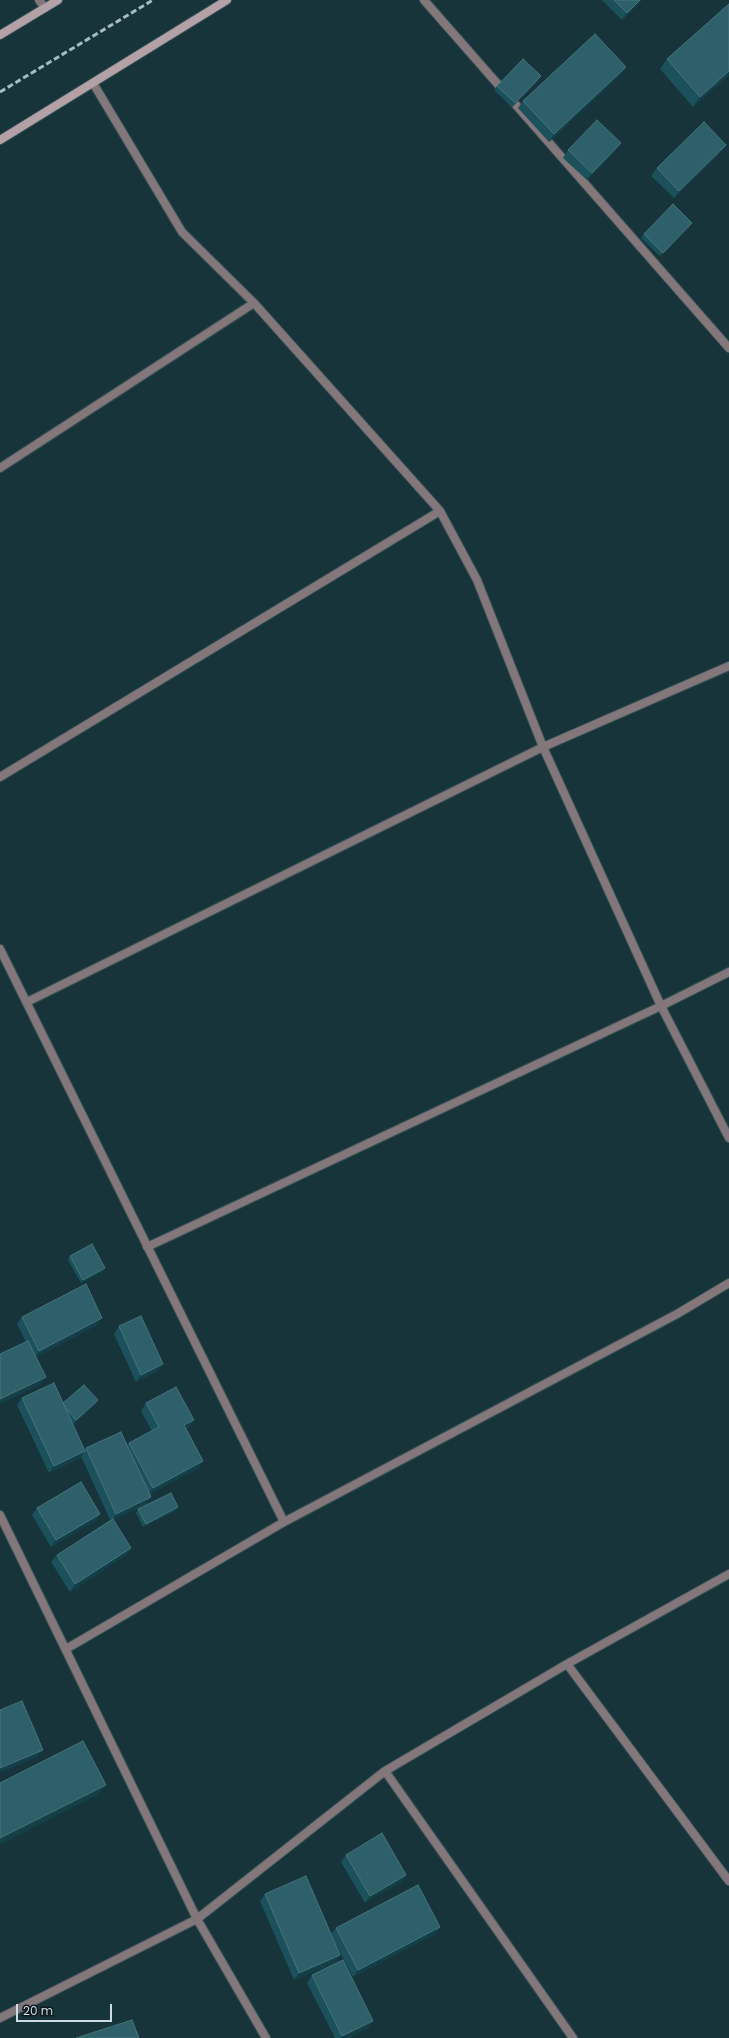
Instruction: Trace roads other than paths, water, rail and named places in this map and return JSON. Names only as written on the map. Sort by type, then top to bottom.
[{"type":"main road","points":[[0,35],[58,0]]},
{"type":"main road","points":[[0,140],[227,0]]},
{"type":"street","points":[[39,0],[45,8]]},
{"type":"street","points":[[424,0],[729,348]]},
{"type":"street","points":[[93,83],[182,232],[254,303],[440,511],[478,580],[543,747],[661,1006],[729,1138]]},
{"type":"street","points":[[0,468],[254,303]]},
{"type":"street","points":[[0,777],[440,511]]},
{"type":"street","points":[[27,1002],[543,747],[729,666]]},
{"type":"street","points":[[0,949],[284,1522]]},
{"type":"street","points":[[147,1247],[661,1006],[729,972]]},
{"type":"street","points":[[66,1649],[284,1522],[670,1318],[729,1282]]},
{"type":"street","points":[[0,1515],[197,1919],[266,2038]]},
{"type":"street","points":[[0,2018],[197,1919],[385,1771],[567,1664],[729,1574]]},
{"type":"street","points":[[567,1664],[729,1881]]},
{"type":"street","points":[[385,1771],[573,2038]]},
{"type":"railway","points":[[0,92],[153,0]]}]
